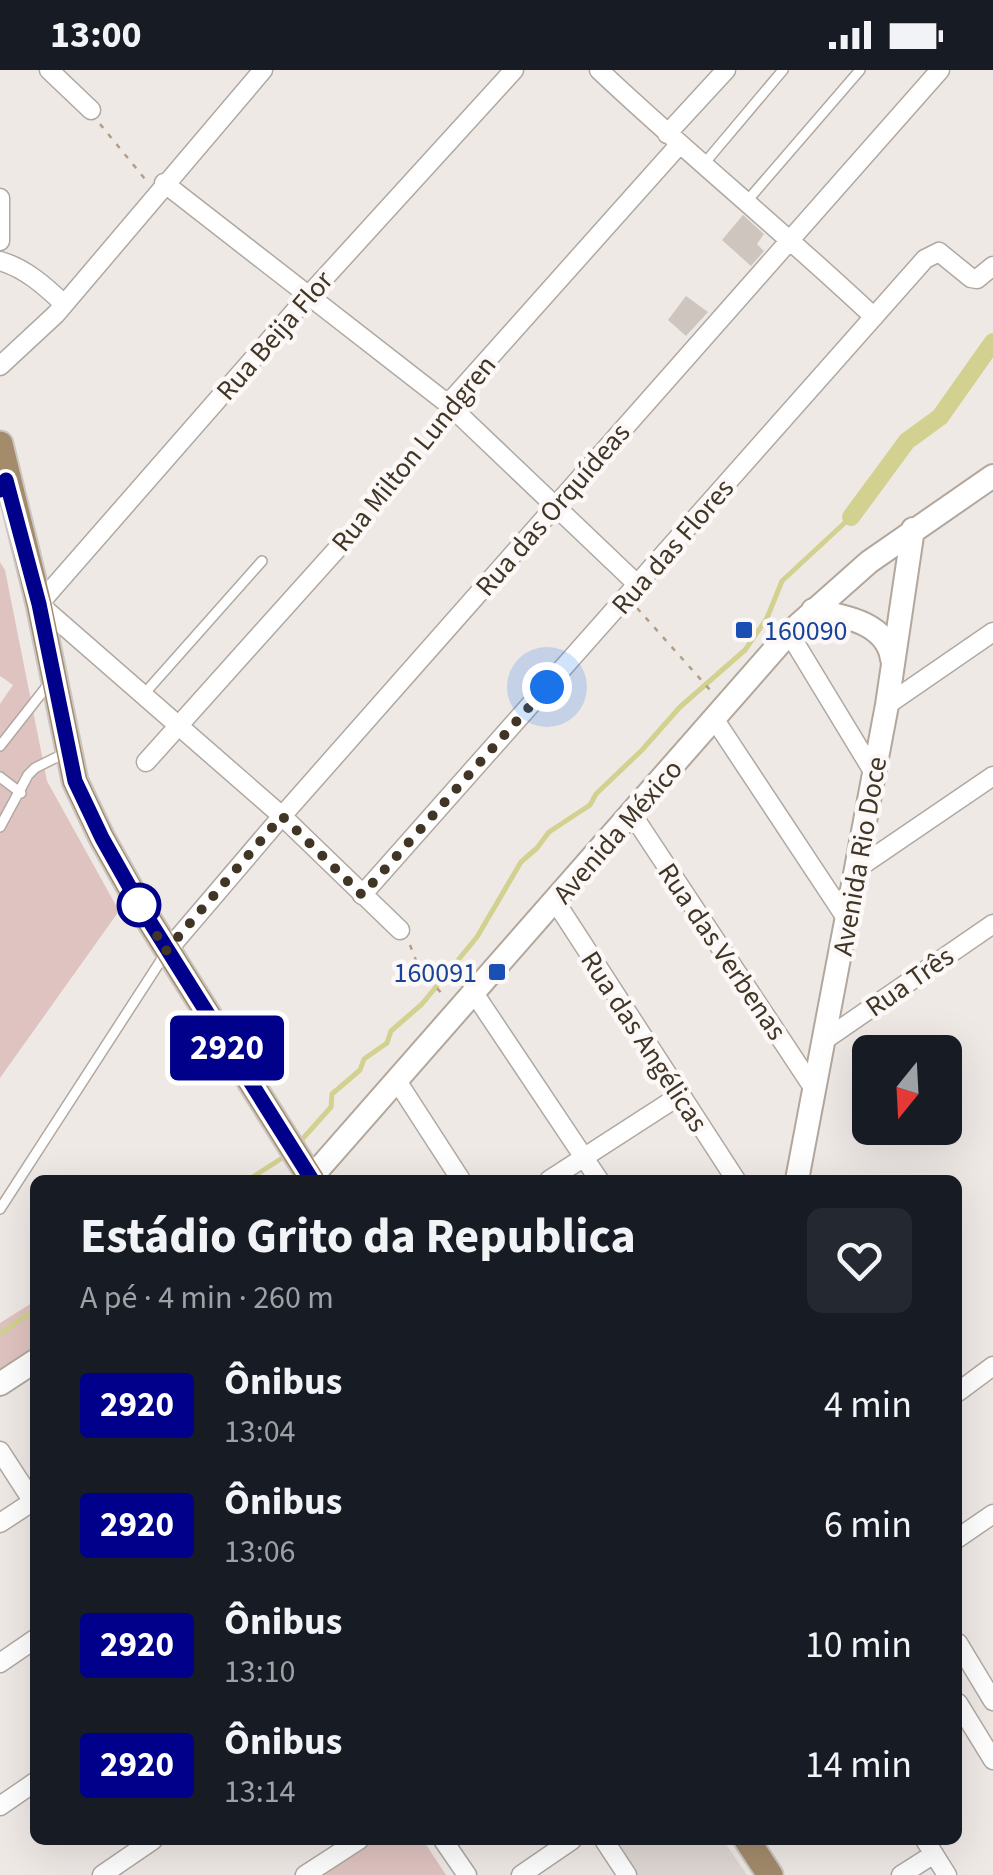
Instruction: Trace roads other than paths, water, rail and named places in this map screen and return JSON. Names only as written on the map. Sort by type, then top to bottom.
[{"type":"main road","points":[[0,444],[3,485],[39,604],[75,781],[102,838],[166,951],[308,1175]]},
{"type":"main road","name":"Avenida México","points":[[308,1175],[396,1081],[790,633],[913,530],[993,476]]},
{"type":"main road","name":"Avenida Rio Doce","points":[[797,1175],[858,868],[913,530]]},
{"type":"main road","points":[[0,534],[24,546]]},
{"type":"main road","points":[[813,610],[847,616],[871,628],[891,648],[893,667]]},
{"type":"main road","points":[[0,1384],[30,1364]]},
{"type":"main road","points":[[749,1845],[770,1875]]},
{"type":"street","points":[[50,70],[91,110]]},
{"type":"street","points":[[0,366],[64,304],[263,70]]},
{"type":"street","name":"Rua Beija Flor","points":[[39,604],[309,295],[514,70]]},
{"type":"street","points":[[599,70],[874,317]]},
{"type":"street","name":"Rua Milton Lundgren","points":[[448,404],[673,139],[726,70]]},
{"type":"street","name":"Rua das Orquídeas","points":[[166,951],[940,70]]},
{"type":"street","points":[[160,187],[309,295],[448,404],[556,506],[632,591]]},
{"type":"street","points":[[0,198],[0,242]]},
{"type":"street","name":"Rua das Flores","points":[[362,895],[933,254],[944,255],[971,278],[982,277],[993,266]]},
{"type":"street","points":[[0,261],[12,264],[44,285],[64,304]]},
{"type":"street","name":"Rua Milton Lundgren","points":[[146,762],[346,540]]},
{"type":"street","points":[[39,604],[282,816],[400,930]]},
{"type":"street","points":[[887,705],[993,632]]},
{"type":"street","points":[[790,633],[874,773]]},
{"type":"street","points":[[720,713],[848,921]]},
{"type":"street","points":[[858,868],[993,776]]},
{"type":"street","name":"Rua das Verbenas","points":[[632,814],[814,1088]]},
{"type":"street","name":"Rua das Angélicas","points":[[555,901],[733,1175]]},
{"type":"street","name":"Rua Três","points":[[826,1039],[993,924]]},
{"type":"street","points":[[474,993],[596,1175]]},
{"type":"street","points":[[396,1081],[458,1175]]},
{"type":"street","points":[[557,1175],[680,1096]]},
{"type":"street","points":[[962,1389],[993,1366]]},
{"type":"street","points":[[0,1451],[30,1496]]},
{"type":"street","points":[[0,1524],[30,1505]]},
{"type":"street","points":[[962,1535],[993,1514]]},
{"type":"street","points":[[0,1664],[30,1643]]},
{"type":"street","points":[[962,1650],[993,1701]]},
{"type":"street","points":[[962,1710],[993,1760]]},
{"type":"street","points":[[0,1806],[30,1785]]},
{"type":"street","points":[[102,1875],[146,1845]]},
{"type":"street","points":[[305,1875],[351,1845]]},
{"type":"street","points":[[446,1845],[467,1875]]},
{"type":"street","points":[[520,1875],[565,1845]]},
{"type":"street","points":[[607,1845],[626,1875]]},
{"type":"street","points":[[901,1875],[929,1847],[947,1875]]},
{"type":"lane","points":[[703,165],[783,70]]},
{"type":"lane","points":[[747,202],[860,70]]},
{"type":"lane","points":[[144,694],[262,560]]},
{"type":"lane","points":[[0,746],[53,679]]},
{"type":"lane","points":[[0,827],[35,768],[68,752]]},
{"type":"lane","points":[[0,777],[21,793]]},
{"type":"lane","points":[[0,1209],[166,951]]},
{"type":"waterway","points":[[851,517],[907,441],[940,417],[993,342]]},
{"type":"waterway","points":[[298,1144],[331,1107],[332,1094],[360,1070],[364,1059],[387,1043],[391,1031],[422,1004],[477,937],[521,862],[549,832],[590,805],[596,794],[680,707],[745,650],[767,618],[782,581],[851,517]]},
{"type":"waterway","points":[[256,1175],[287,1155]]},
{"type":"waterway","points":[[0,1334],[30,1313]]},
{"type":"place","name":"160090","points":[[744,630]]},
{"type":"place","name":"160091","points":[[497,972]]}]
